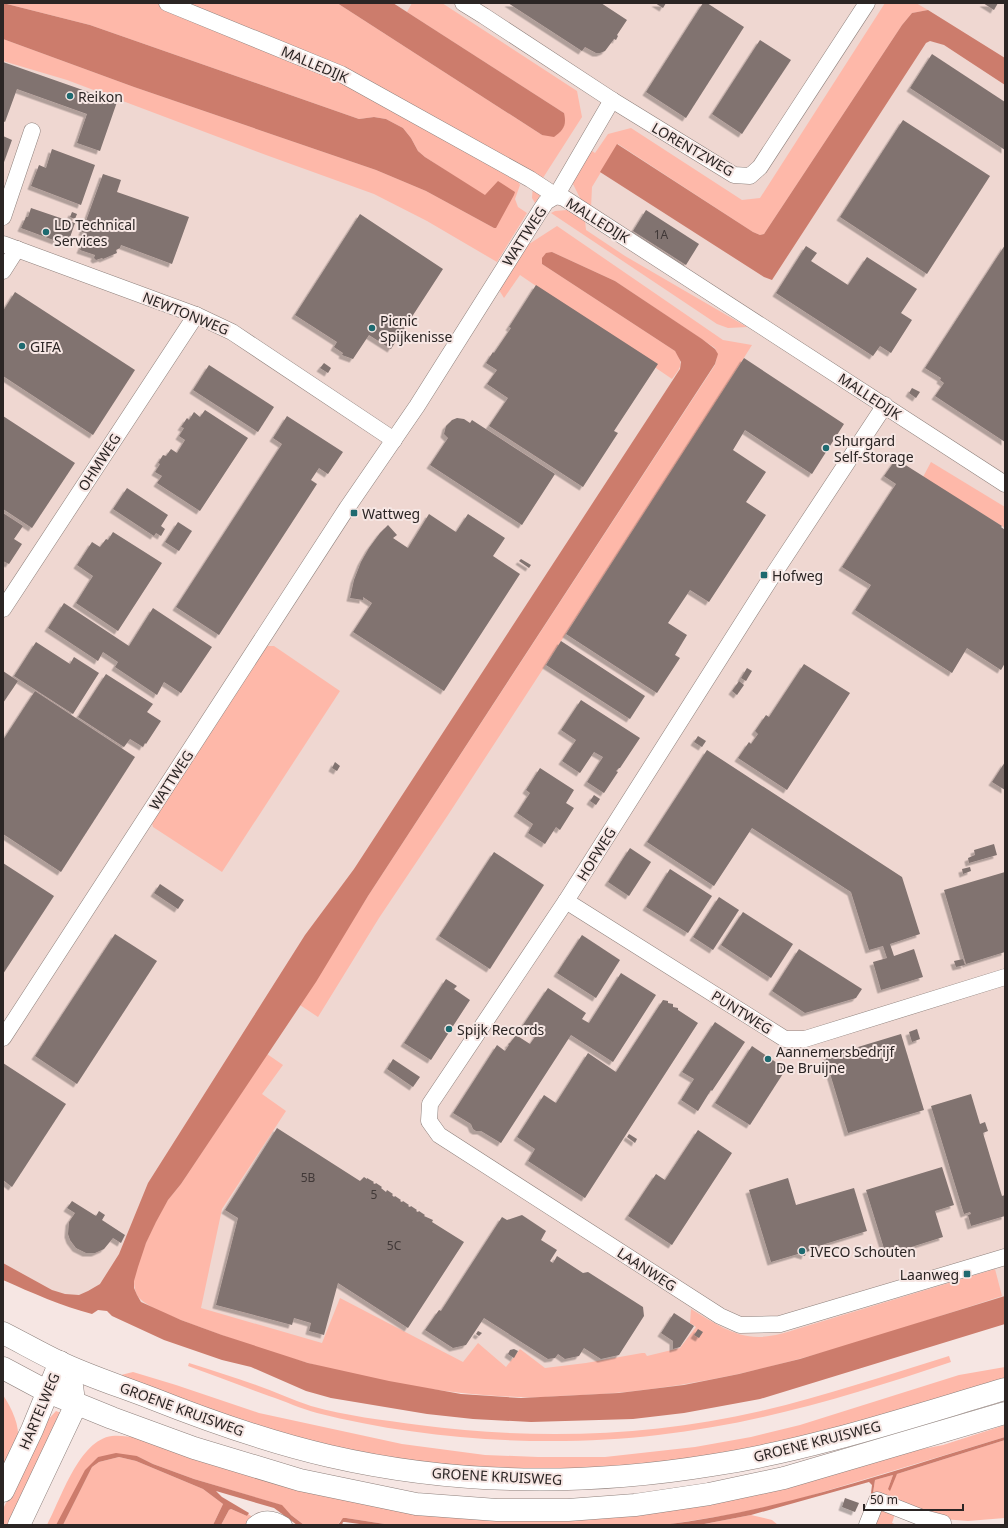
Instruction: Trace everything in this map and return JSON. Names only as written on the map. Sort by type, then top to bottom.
[{"type":"main road","name":"GROENE KRUISWEG","points":[[3,1333],[60,1362],[186,1412],[254,1435],[323,1455],[378,1466],[479,1478],[527,1480],[606,1478],[716,1465],[828,1440],[1005,1389]]},
{"type":"main road","name":"HARTELWEG","points":[[3,1490],[32,1430],[60,1362]]},
{"type":"main road","name":"HARTELWEG","points":[[19,1525],[72,1413],[74,1401],[72,1384],[60,1362]]},
{"type":"main road","name":"GROENE KRUISWEG","points":[[3,1368],[48,1392],[74,1401],[112,1418],[194,1448],[300,1480],[416,1504],[497,1510],[568,1510],[635,1505],[709,1494],[784,1478],[1005,1413]]},
{"type":"street","name":"MALLEDIJK","points":[[166,3],[342,74],[530,179],[556,196],[564,198],[1005,484]]},
{"type":"street","name":"LORENTZWEG","points":[[463,3],[612,100],[734,175],[750,176],[760,167],[867,3]]},
{"type":"street","name":"WATTWEG","points":[[3,1038],[347,508],[394,440],[540,210],[546,202],[556,196],[612,100]]},
{"type":"street","points":[[3,217],[32,131]]},
{"type":"street","points":[[3,271],[10,247]]},
{"type":"street","name":"NEWTONWEG","points":[[10,247],[196,315],[232,332],[394,440]]},
{"type":"street","name":"OHMWEG","points":[[3,609],[196,315]]},
{"type":"street","name":"HOFWEG","points":[[429,1121],[430,1104],[566,901],[769,581],[885,405]]},
{"type":"street","name":"PUNTWEG","points":[[566,901],[784,1039],[805,1039],[1005,977]]},
{"type":"street","name":"LAANWEG","points":[[429,1121],[439,1135],[720,1316],[740,1325],[780,1324],[1005,1257]]},
{"type":"street","points":[[867,1525],[877,1500],[920,1517],[943,1522]]},
{"type":"street","points":[[254,1525],[258,1521],[265,1519],[273,1520],[284,1525]]},
{"type":"shaded area","points":[[3,3],[161,3],[326,73],[517,179],[520,185],[515,199],[518,207],[527,213],[497,262],[427,221],[374,194],[67,80],[3,61],[3,39],[134,87],[376,170],[426,191],[496,228],[487,194],[485,196],[425,157],[418,151],[411,138],[403,128],[386,119],[374,117],[359,119],[90,25]]},
{"type":"shaded area","points":[[3,3],[90,25],[359,119],[374,117],[386,119],[403,128],[411,138],[418,151],[425,157],[485,195],[498,181],[515,192],[514,195],[496,228],[494,228],[426,191],[376,170],[134,87],[3,39]]},
{"type":"shaded area","points":[[179,3],[337,3],[542,135],[564,113],[407,12],[412,3],[442,3],[577,91],[582,117],[541,181]]},
{"type":"shaded area","points":[[337,3],[393,3],[564,113],[564,127],[554,137],[542,135]]},
{"type":"shaded area","points":[[367,3],[1005,3],[1005,1311],[652,1403],[87,1302],[31,1285],[3,1268],[3,27],[495,210],[551,123]]},
{"type":"shaded area","points":[[885,3],[916,3],[928,10],[912,13],[902,25],[764,234],[760,235],[753,232],[618,144],[592,187],[591,208],[582,202],[571,180],[589,149],[595,153],[608,134],[631,128],[742,200],[760,198]]},
{"type":"shaded area","points":[[928,10],[1005,58],[1005,85],[944,45],[930,41],[926,43],[772,280],[764,277],[600,172],[617,144],[753,232],[760,235],[764,234],[902,25],[912,13]]},
{"type":"shaded area","points":[[533,185],[543,191],[535,203],[532,198]]},
{"type":"shaded area","points":[[567,210],[585,220],[586,230],[625,256],[747,327],[728,328],[717,324],[551,213],[555,211]]},
{"type":"shaded area","points":[[557,226],[723,340],[752,345],[448,815],[379,918],[318,1017],[300,1005],[368,896],[715,365],[717,353],[715,348],[615,281],[552,252],[542,264],[675,351],[680,359],[680,365],[678,371],[672,379],[520,275],[504,298],[499,290],[526,246]]},
{"type":"shaded area","points":[[552,252],[615,281],[702,339],[715,349],[718,354],[715,364],[368,896],[316,982],[181,1184],[168,1200],[146,1243],[134,1281],[134,1288],[141,1302],[181,1320],[308,1363],[389,1381],[461,1394],[521,1398],[619,1393],[684,1385],[739,1374],[800,1359],[1005,1296],[1005,1324],[760,1399],[684,1413],[633,1419],[531,1422],[473,1419],[427,1414],[331,1398],[306,1391],[251,1367],[222,1360],[164,1340],[112,1316],[107,1311],[98,1310],[92,1314],[36,1294],[3,1280],[3,1263],[52,1290],[65,1294],[79,1295],[100,1284],[119,1254],[148,1183],[305,935],[354,869],[680,369],[681,362],[675,351],[542,264],[542,258],[546,253]]},
{"type":"shaded area","points":[[931,462],[1005,507],[1005,528],[923,477]]},
{"type":"shaded area","points":[[267,646],[274,646],[340,691],[222,872],[153,827],[152,823]]},
{"type":"shaded area","points":[[267,1054],[283,1065],[262,1094],[286,1111],[222,1209],[201,1308],[322,1343],[340,1298],[463,1362],[478,1343],[506,1367],[520,1349],[545,1368],[586,1363],[642,1353],[645,1353],[647,1356],[680,1348],[696,1327],[690,1323],[691,1309],[728,1330],[738,1334],[758,1337],[772,1336],[787,1332],[995,1269],[1002,1296],[872,1338],[785,1363],[696,1382],[617,1393],[523,1397],[437,1390],[356,1375],[277,1354],[175,1318],[156,1309],[141,1300],[137,1295],[134,1280],[143,1250],[163,1208],[181,1184]]},
{"type":"shaded area","points":[[949,1356],[951,1362],[843,1396],[770,1416],[695,1430],[658,1435],[574,1441],[486,1439],[400,1430],[358,1422],[317,1413],[188,1366],[189,1363],[263,1387],[311,1406],[351,1415],[462,1430],[548,1434],[633,1431],[719,1420],[809,1399]]},
{"type":"shaded area","points":[[1005,1367],[1005,1382],[762,1451],[613,1470],[494,1470],[367,1456],[279,1434],[117,1376],[133,1372],[259,1413],[402,1444],[485,1455],[605,1457],[695,1447],[751,1437],[800,1425],[959,1375]]},
{"type":"shaded area","points":[[3,1395],[17,1423],[18,1442],[12,1459],[3,1476]]},
{"type":"shaded area","points":[[56,1411],[61,1413],[11,1525],[3,1525],[3,1509],[39,1434],[45,1423]]},
{"type":"shaded area","points":[[1005,1425],[1005,1437],[796,1500],[734,1514],[671,1524],[391,1525],[346,1518],[340,1521],[338,1525],[304,1525],[281,1505],[194,1479],[153,1464],[137,1456],[98,1457],[56,1525],[47,1525],[72,1472],[81,1459],[90,1448],[100,1440],[112,1436],[137,1437],[498,1517],[892,1455],[943,1445]]},
{"type":"shaded area","points":[[1005,1437],[1005,1440],[897,1474],[890,1491],[888,1489],[893,1475],[875,1480],[873,1493],[860,1525],[871,1493],[872,1485],[869,1482],[751,1515],[699,1525],[663,1525],[707,1519],[793,1500],[878,1476]]},
{"type":"shaded area","points":[[1005,1440],[1005,1518],[968,1521],[943,1519],[877,1493],[873,1493],[875,1480],[893,1475],[888,1489],[897,1474]]},
{"type":"shaded area","points":[[116,1453],[137,1456],[153,1464],[194,1479],[282,1505],[291,1515],[304,1525],[297,1525],[274,1508],[216,1491],[222,1497],[249,1513],[247,1516],[231,1509],[221,1525],[213,1525],[223,1504],[203,1489],[136,1461],[119,1457],[99,1462],[92,1467],[63,1525],[56,1525],[85,1470],[98,1457]]},
{"type":"shaded area","points":[[119,1457],[136,1461],[203,1489],[223,1504],[213,1525],[63,1525],[92,1467],[99,1462]]},
{"type":"shaded area","points":[[877,1507],[896,1511],[892,1523],[897,1525],[870,1525]]},
{"type":"shaded area","points":[[231,1509],[247,1516],[248,1514],[256,1519],[250,1525],[221,1525]]},
{"type":"shaded area","points":[[751,1515],[772,1520],[778,1525],[699,1525]]},
{"type":"shaded area","points":[[343,1518],[391,1525],[367,1525],[343,1522],[342,1525],[338,1525]]},
{"type":"building","points":[[508,3],[601,3],[627,20],[617,35],[616,40],[614,39],[605,51],[596,53],[585,47],[582,51]]},
{"type":"building","points":[[655,3],[666,3],[663,8]]},
{"type":"building","points":[[703,3],[707,3],[744,27],[686,118],[646,92]]},
{"type":"building","points":[[983,3],[998,3],[994,10]]},
{"type":"building","points":[[760,40],[791,60],[742,134],[712,114]]},
{"type":"building","points":[[932,54],[1005,102],[1005,150],[910,88]]},
{"type":"building","points":[[3,62],[117,102],[100,151],[77,143],[87,114],[17,89],[5,122],[3,121]]},
{"type":"building","points":[[903,120],[990,176],[927,274],[840,217]]},
{"type":"building","points":[[3,136],[12,140],[3,165]]},
{"type":"building","points":[[52,149],[95,165],[81,205],[31,186],[39,165],[46,168]]},
{"type":"building","points":[[103,174],[121,180],[117,192],[189,217],[172,264],[121,245],[120,248],[116,250],[117,253],[103,259],[96,260],[94,258],[95,255],[80,250],[87,233],[82,232]]},
{"type":"building","points":[[31,208],[75,223],[68,243],[57,239],[56,241],[21,228],[26,217],[28,217]]},
{"type":"building","points":[[646,210],[699,244],[686,265],[633,231]]},
{"type":"building","points":[[72,212],[77,214],[75,219],[70,217]]},
{"type":"building","points":[[360,214],[443,269],[391,349],[369,335],[353,359],[342,355],[343,353],[334,347],[337,342],[295,315]]},
{"type":"building","points":[[1005,245],[1005,442],[935,396],[944,383],[940,380],[941,378],[925,368]]},
{"type":"building","points":[[806,246],[817,253],[811,261],[848,285],[867,257],[917,289],[901,313],[912,320],[891,353],[880,346],[873,356],[776,293]]},
{"type":"building","points":[[536,285],[658,364],[614,431],[618,433],[583,487],[489,426],[508,398],[487,384],[497,370],[486,363],[511,328],[509,327]]},
{"type":"building","points":[[15,292],[135,370],[93,435],[3,376],[3,311]]},
{"type":"building","points":[[744,358],[844,424],[812,474],[745,430],[733,450],[766,472],[746,502],[766,515],[709,602],[690,590],[668,623],[687,635],[675,655],[680,658],[657,693],[566,634]]},
{"type":"building","points":[[324,363],[331,368],[328,373],[320,368]]},
{"type":"building","points":[[209,365],[274,407],[258,432],[193,390]]},
{"type":"building","points":[[912,388],[920,392],[916,398],[909,393]]},
{"type":"building","points":[[205,410],[248,438],[200,511],[157,483],[162,476],[155,472],[163,455],[166,456],[171,449],[177,453],[185,440],[179,436],[184,428],[181,427],[187,418],[189,420],[194,412],[200,417]]},
{"type":"building","points":[[3,416],[75,463],[32,528],[3,509]]},
{"type":"building","points":[[287,416],[343,452],[328,474],[319,468],[311,480],[317,484],[219,635],[176,607],[282,444],[273,438]]},
{"type":"building","points":[[457,418],[464,419],[470,423],[472,420],[555,474],[522,525],[430,465],[448,438],[444,434],[446,426],[452,420]]},
{"type":"building","points":[[896,459],[1002,526],[1001,527],[1005,530],[1005,663],[1001,670],[967,648],[952,673],[855,610],[871,585],[842,567],[896,484],[884,476]]},
{"type":"building","points":[[127,488],[168,515],[161,526],[165,529],[161,536],[156,533],[154,536],[113,509]]},
{"type":"building","points":[[3,513],[23,526],[14,539],[22,544],[9,564],[3,561]]},
{"type":"building","points":[[429,514],[456,532],[468,514],[505,538],[493,556],[520,574],[444,691],[353,632],[372,603],[363,597],[363,600],[350,598],[354,580],[361,562],[380,533],[388,525],[397,535],[393,538],[408,548]]},
{"type":"building","points":[[178,522],[192,531],[179,551],[165,542]]},
{"type":"building","points":[[113,532],[162,563],[118,631],[76,603],[93,576],[77,565],[92,542],[100,547],[106,539],[108,540]]},
{"type":"building","points":[[521,559],[531,565],[529,568],[519,561]]},
{"type":"building","points":[[64,603],[129,646],[153,608],[212,647],[181,693],[164,682],[157,695],[115,667],[118,662],[103,652],[98,661],[48,628]]},
{"type":"building","points":[[561,641],[645,696],[630,719],[546,665]]},
{"type":"building","points":[[36,642],[70,664],[74,657],[99,673],[73,714],[14,676]]},
{"type":"building","points":[[804,664],[850,693],[787,790],[738,758],[749,742],[751,744],[758,734],[755,731],[766,715],[769,717]]},
{"type":"building","points":[[747,668],[752,671],[746,681],[741,678]]},
{"type":"building","points":[[3,671],[18,681],[3,703]]},
{"type":"building","points":[[106,674],[153,704],[147,712],[161,721],[143,747],[130,739],[124,747],[78,717]]},
{"type":"building","points":[[739,681],[744,685],[737,695],[732,691]]},
{"type":"building","points":[[35,691],[135,757],[61,872],[3,834],[3,740]]},
{"type":"building","points":[[581,700],[640,738],[620,768],[616,771],[618,772],[604,793],[587,782],[603,757],[594,752],[580,773],[562,761],[576,740],[561,730]]},
{"type":"building","points":[[698,736],[706,741],[702,747],[694,742]]},
{"type":"building","points":[[707,750],[902,877],[920,934],[890,944],[894,956],[914,949],[923,977],[881,990],[873,962],[887,958],[883,946],[869,950],[851,892],[752,828],[714,886],[647,842]]},
{"type":"building","points":[[335,762],[340,766],[337,771],[332,768]]},
{"type":"building","points":[[1005,762],[1005,790],[992,782]]},
{"type":"building","points":[[540,768],[574,790],[566,803],[574,808],[560,830],[556,827],[545,844],[528,833],[533,824],[517,813],[530,793],[526,790]]},
{"type":"building","points":[[594,795],[600,799],[596,805],[590,801]]},
{"type":"building","points":[[994,844],[997,855],[969,863],[968,858],[975,855],[974,850]]},
{"type":"building","points":[[630,848],[651,862],[629,896],[608,882]]},
{"type":"building","points":[[494,852],[544,885],[490,969],[439,936]]},
{"type":"building","points":[[3,863],[54,896],[3,974]]},
{"type":"building","points":[[970,867],[971,871],[963,874],[962,869]]},
{"type":"building","points":[[670,869],[712,896],[688,933],[646,907]]},
{"type":"building","points":[[1005,872],[1005,952],[966,964],[944,890]]},
{"type":"building","points":[[160,884],[184,900],[178,909],[154,893]]},
{"type":"building","points":[[719,897],[739,910],[713,950],[693,937]]},
{"type":"building","points":[[743,912],[793,944],[771,978],[721,945]]},
{"type":"building","points":[[115,934],[157,961],[77,1084],[35,1056]]},
{"type":"building","points":[[582,935],[620,960],[596,998],[557,973]]},
{"type":"building","points":[[799,949],[862,989],[856,998],[805,1013],[772,991]]},
{"type":"building","points":[[963,959],[965,965],[956,967],[954,961]]},
{"type":"building","points":[[621,973],[656,995],[613,1062],[571,1035],[501,1143],[481,1131],[476,1131],[473,1129],[471,1124],[453,1113],[497,1045],[505,1051],[509,1045],[508,1044],[516,1035],[530,1044],[537,1034],[523,1025],[548,988],[586,1013],[582,1019],[589,1023]]},
{"type":"building","points":[[446,979],[457,986],[454,989],[470,1000],[431,1060],[404,1043]]},
{"type":"building","points":[[663,1000],[673,1004],[673,1007],[678,1008],[678,1010],[698,1023],[585,1198],[528,1161],[535,1149],[517,1137],[544,1095],[556,1103],[588,1053],[616,1072]]},
{"type":"building","points":[[715,1022],[745,1042],[698,1111],[681,1100],[694,1079],[682,1072]]},
{"type":"building","points":[[917,1029],[920,1039],[912,1042],[909,1032]]},
{"type":"building","points":[[901,1034],[924,1110],[848,1133],[825,1057]]},
{"type":"building","points":[[752,1046],[786,1069],[750,1125],[715,1103]]},
{"type":"building","points":[[393,1059],[420,1077],[413,1087],[387,1069]]},
{"type":"building","points":[[3,1063],[66,1104],[12,1187],[3,1180]]},
{"type":"building","points":[[971,1094],[980,1124],[985,1122],[988,1131],[983,1133],[1002,1196],[1005,1195],[1005,1216],[971,1226],[968,1215],[971,1214],[970,1212],[964,1214],[931,1106]]},
{"type":"building","points":[[277,1128],[360,1181],[364,1177],[375,1184],[376,1183],[386,1192],[387,1190],[393,1194],[392,1195],[394,1197],[395,1196],[401,1200],[400,1201],[403,1201],[409,1205],[408,1206],[411,1206],[417,1210],[416,1211],[419,1211],[425,1215],[424,1216],[433,1220],[432,1222],[464,1242],[408,1328],[338,1283],[324,1335],[309,1331],[311,1323],[294,1318],[292,1325],[216,1305],[238,1218],[225,1210]]},
{"type":"building","points":[[698,1130],[732,1153],[672,1245],[628,1216],[656,1174],[665,1180]]},
{"type":"building","points":[[629,1134],[637,1139],[635,1143],[627,1137]]},
{"type":"building","points":[[942,1167],[954,1205],[935,1211],[943,1237],[886,1255],[866,1190]]},
{"type":"building","points":[[788,1178],[796,1205],[854,1188],[867,1231],[809,1249],[805,1256],[798,1254],[771,1262],[749,1190]]},
{"type":"building","points":[[72,1201],[96,1216],[99,1211],[105,1215],[102,1220],[125,1235],[121,1243],[113,1238],[104,1249],[95,1253],[86,1253],[76,1248],[70,1240],[68,1234],[69,1222],[75,1213],[67,1208]]},
{"type":"building","points":[[522,1215],[546,1231],[541,1240],[557,1250],[550,1261],[553,1263],[557,1256],[583,1273],[588,1272],[643,1307],[644,1316],[619,1355],[601,1359],[584,1348],[579,1356],[565,1359],[558,1354],[555,1358],[548,1359],[484,1318],[466,1345],[453,1348],[425,1330],[439,1310],[441,1311],[502,1217],[507,1220]]},
{"type":"building","points":[[674,1313],[694,1326],[680,1347],[673,1349],[673,1341],[661,1333]]},
{"type":"building","points":[[698,1329],[703,1332],[699,1338],[694,1335]]},
{"type":"building","points":[[478,1331],[482,1333],[479,1336],[476,1334]]},
{"type":"building","points":[[514,1349],[518,1351],[514,1358],[508,1354],[510,1350]]},
{"type":"building","points":[[845,1498],[859,1503],[855,1512],[842,1507]]},
{"type":"place","name":"Reikon","points":[[70,96]]},
{"type":"place","name":"LD Technical Services","points":[[46,232]]},
{"type":"place","name":"Picnic Spijkenisse","points":[[372,328]]},
{"type":"place","name":"GIFA","points":[[22,346]]},
{"type":"place","name":"Shurgard Self-Storage","points":[[826,448]]},
{"type":"place","name":"Wattweg","points":[[354,513]]},
{"type":"place","name":"Hofweg","points":[[764,575]]},
{"type":"place","name":"Spijk Records","points":[[449,1029]]},
{"type":"place","name":"Aannemersbedrijf De Bruijne","points":[[768,1059]]},
{"type":"place","name":"IVECO Schouten","points":[[802,1251]]},
{"type":"place","name":"Laanweg","points":[[967,1274]]}]
